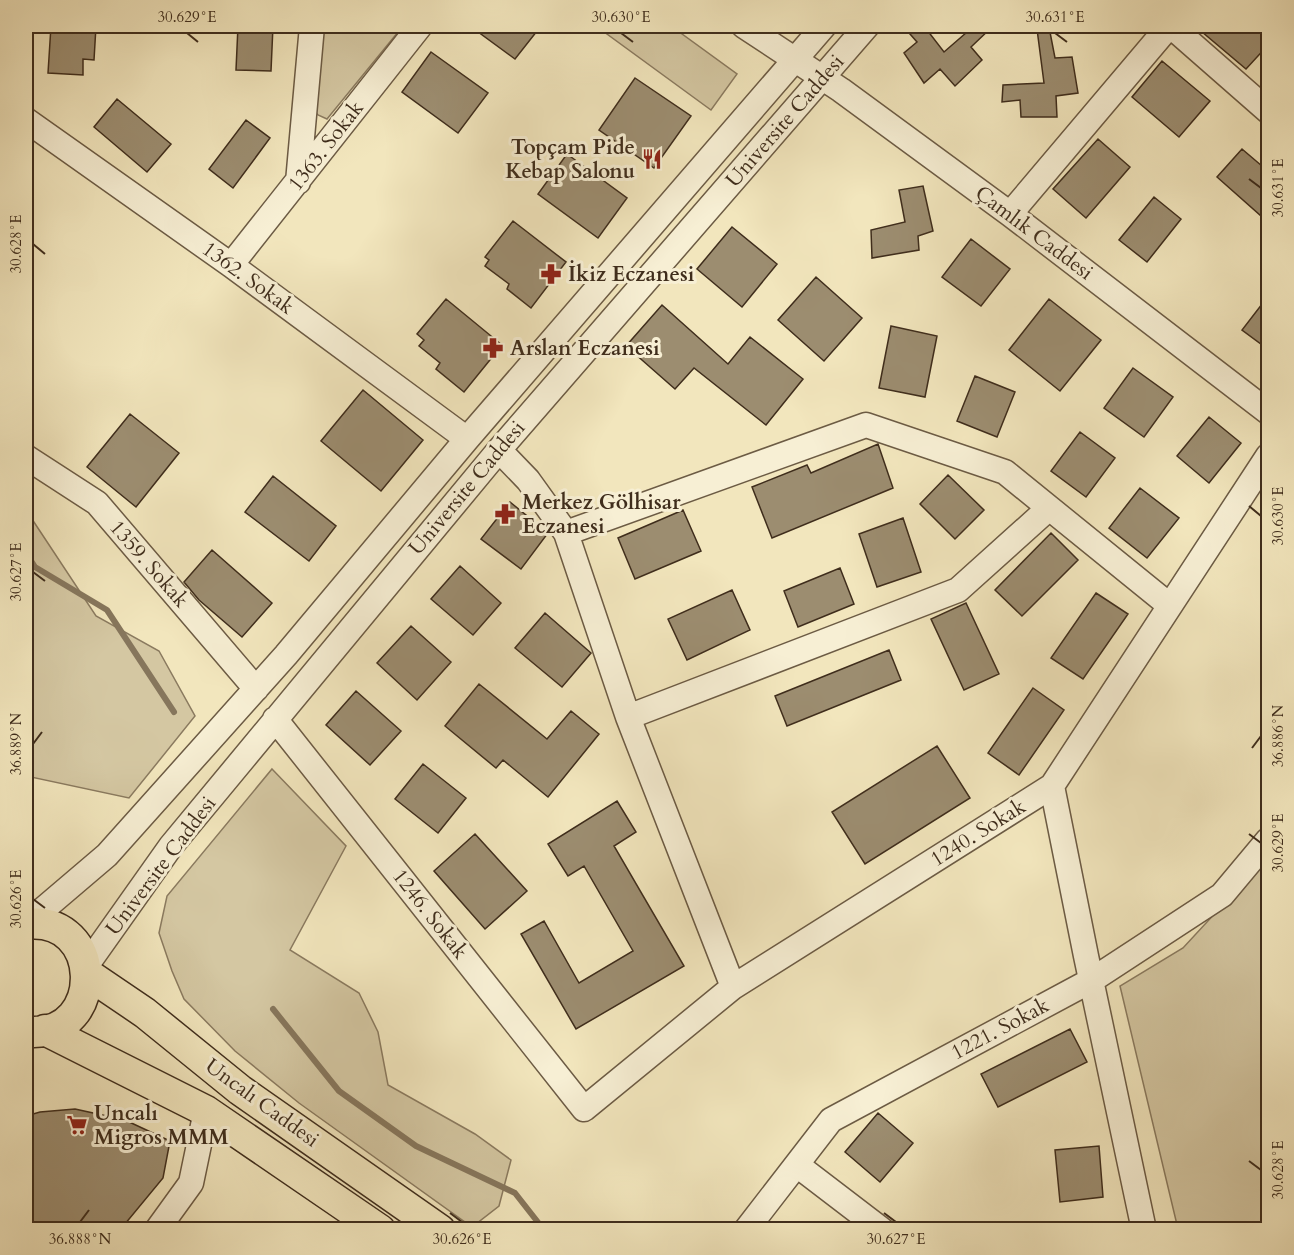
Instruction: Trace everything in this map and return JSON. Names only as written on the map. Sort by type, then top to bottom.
[{"type":"main road","points":[[26,924],[35,923],[53,927],[68,936],[80,950],[86,970],[87,984],[82,1001],[71,1016],[57,1027],[33,1034]]},
{"type":"main road","name":"Uncalı Caddesi","points":[[86,970],[145,1013],[240,1090],[440,1230]]},
{"type":"main road","name":"Uncalı Caddesi","points":[[33,1034],[206,1111],[380,1230]]},
{"type":"street","points":[[298,182],[312,26]]},
{"type":"street","name":"1363. Sokak","points":[[231,265],[420,26]]},
{"type":"street","name":"Çamlık Caddesi","points":[[744,26],[824,77],[1010,214],[1269,412]]},
{"type":"street","name":"Universite Caddesi","points":[[26,924],[107,855],[256,689],[467,438],[824,26]]},
{"type":"street","name":"Universite Caddesi","points":[[86,970],[171,846],[275,719],[499,450],[867,26]]},
{"type":"street","points":[[1010,214],[1170,26],[1269,111]]},
{"type":"street","name":"1362. Sokak","points":[[26,120],[231,265],[467,438]]},
{"type":"street","points":[[566,533],[866,425],[1005,472],[1169,605]]},
{"type":"street","points":[[499,450],[528,480],[566,533],[628,717],[733,987]]},
{"type":"street","name":"1240. Sokak","points":[[584,1110],[733,987],[1052,786],[1269,456]]},
{"type":"street","name":"1359. Sokak","points":[[26,457],[97,503],[256,689]]},
{"type":"street","points":[[628,717],[958,590],[1048,509]]},
{"type":"street","name":"1246. Sokak","points":[[275,719],[584,1110]]},
{"type":"street","points":[[1052,786],[1144,1230]]},
{"type":"street","name":"1221. Sokak","points":[[746,1230],[831,1120],[1092,980],[1222,895],[1269,840]]},
{"type":"street","points":[[157,1230],[191,1183],[206,1111]]},
{"type":"street","points":[[796,1165],[882,1230]]},
{"type":"shaded area","points":[[323,26],[403,26],[327,119],[318,115],[313,109]]},
{"type":"shaded area","points":[[596,26],[671,26],[737,74],[711,110]]},
{"type":"shaded area","points":[[26,510],[96,616],[159,651],[195,716],[129,798],[26,776]]},
{"type":"shaded area","points":[[272,769],[346,846],[290,950],[359,993],[378,1032],[388,1085],[475,1134],[511,1160],[499,1206],[472,1227],[299,1103],[235,1051],[184,999],[159,933],[167,896]]},
{"type":"shaded area","points":[[1268,856],[1268,1229],[1178,1229],[1120,986],[1183,948]]},
{"type":"building","points":[[51,26],[96,26],[94,60],[83,59],[83,75],[48,73]]},
{"type":"building","points":[[238,26],[273,26],[271,71],[236,70]]},
{"type":"building","points":[[470,26],[541,26],[515,59]]},
{"type":"building","points":[[903,26],[924,26],[944,52],[974,26],[993,26],[971,47],[982,60],[955,86],[940,69],[924,83],[904,53],[917,42]]},
{"type":"building","points":[[1195,26],[1269,26],[1269,44],[1246,69]]},
{"type":"building","points":[[1049,27],[1055,58],[1072,57],[1078,93],[1056,96],[1057,117],[1021,117],[1020,100],[1002,102],[1003,85],[1044,83],[1037,29]]},
{"type":"building","points":[[431,52],[488,93],[458,133],[402,92]]},
{"type":"building","points":[[1162,61],[1210,101],[1179,137],[1132,97]]},
{"type":"building","points":[[635,78],[691,116],[654,168],[599,130]]},
{"type":"building","points":[[117,99],[171,144],[147,172],[94,127]]},
{"type":"building","points":[[246,120],[270,138],[233,188],[209,169]]},
{"type":"building","points":[[1098,139],[1130,167],[1086,218],[1053,189]]},
{"type":"building","points":[[1242,149],[1269,172],[1269,223],[1217,177]]},
{"type":"building","points":[[567,154],[627,198],[598,238],[538,194]]},
{"type":"building","points":[[923,186],[933,231],[918,236],[919,250],[872,258],[871,230],[905,222],[899,190]]},
{"type":"building","points":[[1154,197],[1181,219],[1147,262],[1119,240]]},
{"type":"building","points":[[513,221],[566,262],[531,308],[507,289],[509,284],[485,266],[489,260],[485,257]]},
{"type":"building","points":[[732,227],[777,264],[742,307],[697,269]]},
{"type":"building","points":[[971,239],[1010,269],[981,306],[942,277]]},
{"type":"building","points":[[816,277],[862,318],[824,361],[778,320]]},
{"type":"building","points":[[1269,295],[1269,350],[1242,330]]},
{"type":"building","points":[[446,299],[502,345],[464,392],[436,369],[440,363],[419,346],[424,340],[417,334]]},
{"type":"building","points":[[1049,299],[1101,340],[1060,391],[1009,350]]},
{"type":"building","points":[[662,305],[728,364],[750,337],[803,379],[766,425],[694,368],[675,389],[626,346]]},
{"type":"building","points":[[891,326],[937,336],[925,397],[879,388]]},
{"type":"building","points":[[1133,368],[1173,397],[1144,437],[1104,408]]},
{"type":"building","points":[[975,376],[1015,392],[997,437],[957,421]]},
{"type":"building","points":[[363,390],[423,440],[381,491],[321,441]]},
{"type":"building","points":[[130,414],[179,453],[136,507],[87,467]]},
{"type":"building","points":[[1209,417],[1241,443],[1209,483],[1177,456]]},
{"type":"building","points":[[1080,432],[1115,458],[1086,497],[1051,471]]},
{"type":"building","points":[[878,444],[893,488],[772,538],[752,487],[807,465],[811,473]]},
{"type":"building","points":[[948,475],[984,510],[955,539],[920,504]]},
{"type":"building","points":[[273,476],[336,526],[309,561],[245,512]]},
{"type":"building","points":[[1140,488],[1179,518],[1147,558],[1109,528]]},
{"type":"building","points":[[510,502],[548,533],[521,569],[481,539]]},
{"type":"building","points":[[683,510],[701,551],[635,579],[618,538]]},
{"type":"building","points":[[903,518],[921,572],[877,587],[859,534]]},
{"type":"building","points":[[1051,533],[1078,560],[1022,616],[995,590]]},
{"type":"building","points":[[212,550],[272,603],[242,637],[199,600],[184,582]]},
{"type":"building","points":[[460,566],[501,603],[473,635],[431,599]]},
{"type":"building","points":[[840,568],[854,604],[798,627],[784,591]]},
{"type":"building","points":[[732,590],[750,630],[687,660],[668,619]]},
{"type":"building","points":[[1096,593],[1128,614],[1083,679],[1051,658]]},
{"type":"building","points":[[966,603],[999,674],[964,690],[931,619]]},
{"type":"building","points":[[545,613],[591,653],[562,687],[515,648]]},
{"type":"building","points":[[411,626],[451,662],[417,700],[377,663]]},
{"type":"building","points":[[889,650],[901,680],[787,726],[775,696]]},
{"type":"building","points":[[479,684],[547,739],[571,711],[599,734],[548,797],[503,760],[496,768],[445,726]]},
{"type":"building","points":[[1033,688],[1064,710],[1019,775],[988,753]]},
{"type":"building","points":[[356,691],[401,731],[370,765],[326,725]]},
{"type":"building","points":[[937,746],[970,798],[865,864],[832,812]]},
{"type":"building","points":[[423,764],[466,798],[438,833],[395,799]]},
{"type":"building","points":[[617,801],[636,832],[614,846],[684,966],[576,1029],[521,934],[544,921],[579,983],[633,951],[584,866],[568,876],[548,844]]},
{"type":"building","points":[[475,834],[527,891],[485,929],[434,871]]},
{"type":"building","points":[[1070,1029],[1087,1062],[998,1107],[981,1074]]},
{"type":"building","points":[[75,1109],[125,1120],[170,1141],[163,1178],[120,1230],[35,1230],[26,1222],[26,1116],[40,1112]]},
{"type":"building","points":[[878,1113],[913,1143],[880,1182],[845,1152]]},
{"type":"building","points":[[1099,1146],[1103,1197],[1060,1202],[1055,1150]]},
{"type":"waterway","points":[[26,553],[35,567],[107,610],[174,712]]},
{"type":"waterway","points":[[273,1009],[339,1091],[416,1146],[515,1193],[544,1230]]},
{"type":"place","name":"Topçam Pide Kebap Salonu","points":[[652,159]]},
{"type":"place","name":"İkiz Eczanesi","points":[[551,274]]},
{"type":"place","name":"Arslan Eczanesi","points":[[493,348]]},
{"type":"place","name":"Merkez Gölhisar Eczanesi","points":[[505,514]]},
{"type":"place","name":"Uncalı Migros MMM","points":[[77,1125]]}]
